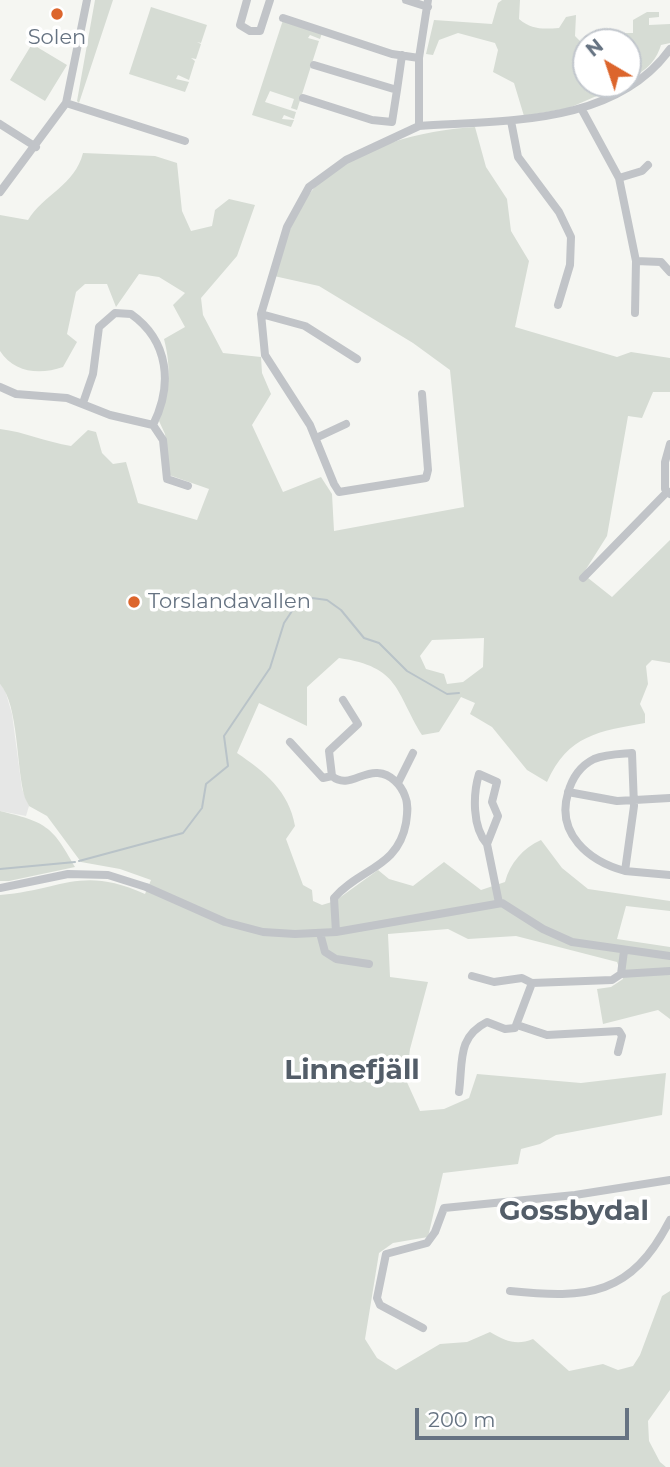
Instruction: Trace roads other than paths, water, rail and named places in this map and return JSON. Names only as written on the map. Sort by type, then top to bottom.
[{"type":"street","points":[[2,187],[36,147],[66,103],[87,0]]},
{"type":"street","points":[[247,0],[240,24],[250,31],[260,32],[270,0]]},
{"type":"street","points":[[406,0],[428,4],[419,58],[419,126]]},
{"type":"street","points":[[283,18],[419,58]]},
{"type":"street","points":[[422,394],[428,470],[426,478],[340,492],[334,484],[316,438],[265,355],[261,341],[261,314],[287,226],[309,187],[346,160],[419,126],[511,121],[581,108],[617,92],[653,69],[670,49]]},
{"type":"street","points":[[303,98],[372,120],[392,122],[402,55]]},
{"type":"street","points":[[314,65],[397,90]]},
{"type":"street","points":[[66,103],[186,141]]},
{"type":"street","points":[[581,108],[619,178],[636,261],[635,313]]},
{"type":"street","points":[[511,121],[518,158],[559,212],[571,237],[570,265],[558,305]]},
{"type":"street","points":[[0,124],[36,147]]},
{"type":"street","points":[[619,178],[642,171],[648,165]]},
{"type":"street","points":[[636,261],[661,262],[670,272]]},
{"type":"street","points":[[82,403],[93,374],[99,327],[115,313],[131,314],[154,338],[164,361],[166,386],[153,425]]},
{"type":"street","points":[[261,314],[304,326],[357,359]]},
{"type":"street","points":[[0,387],[16,394],[57,396],[124,420],[153,425],[163,440],[167,479],[188,486]]},
{"type":"street","points":[[316,438],[346,424]]},
{"type":"street","points":[[583,578],[669,493],[665,463],[670,444]]},
{"type":"street","points":[[332,776],[329,751],[358,724],[343,700]]},
{"type":"street","points":[[290,742],[323,778],[332,776],[344,781],[379,773],[398,783],[407,802],[402,842],[393,854],[334,898],[336,932]]},
{"type":"street","points":[[398,783],[413,753]]},
{"type":"street","points":[[625,871],[634,803],[632,753],[602,757],[589,762],[574,777],[567,795],[566,821],[580,846],[605,864],[625,871],[670,875]]},
{"type":"street","points":[[487,844],[498,816],[492,802],[497,782],[479,774],[474,794],[476,816],[487,844],[499,903]]},
{"type":"street","points":[[567,795],[634,803],[670,798]]},
{"type":"street","points":[[0,888],[92,873],[122,878],[194,910],[249,929],[295,934],[336,932],[499,903],[511,907],[537,926],[560,937],[624,951],[670,957]]},
{"type":"street","points":[[320,933],[326,952],[336,959],[369,964]]},
{"type":"street","points":[[621,974],[624,951]]},
{"type":"street","points":[[472,976],[502,982],[522,978],[532,984],[608,982],[621,974],[670,971]]},
{"type":"street","points":[[459,1092],[468,1034],[487,1022],[511,1030],[517,1025],[532,984]]},
{"type":"street","points":[[517,1025],[547,1035],[619,1031],[622,1036],[618,1052]]},
{"type":"street","points":[[423,1328],[380,1305],[377,1298],[386,1254],[427,1243],[435,1232],[444,1208],[575,1195],[670,1180]]},
{"type":"street","points":[[510,1291],[560,1296],[599,1289],[622,1277],[647,1256],[670,1220]]},
{"type":"waterway","points":[[79,861],[183,833],[202,808],[206,784],[228,766],[224,736],[270,668],[284,623],[294,608],[312,598],[327,600],[341,610],[364,638],[379,643],[407,671],[447,694],[459,693]]},
{"type":"waterway","points":[[0,869],[75,862]]},
{"type":"place","name":"Solen","points":[[57,14]]},
{"type":"place","name":"Torslandavallen","points":[[134,602]]},
{"type":"district","name":"Linnefjäll","points":[[352,1071]]},
{"type":"district","name":"Gossbydal","points":[[574,1212]]}]
